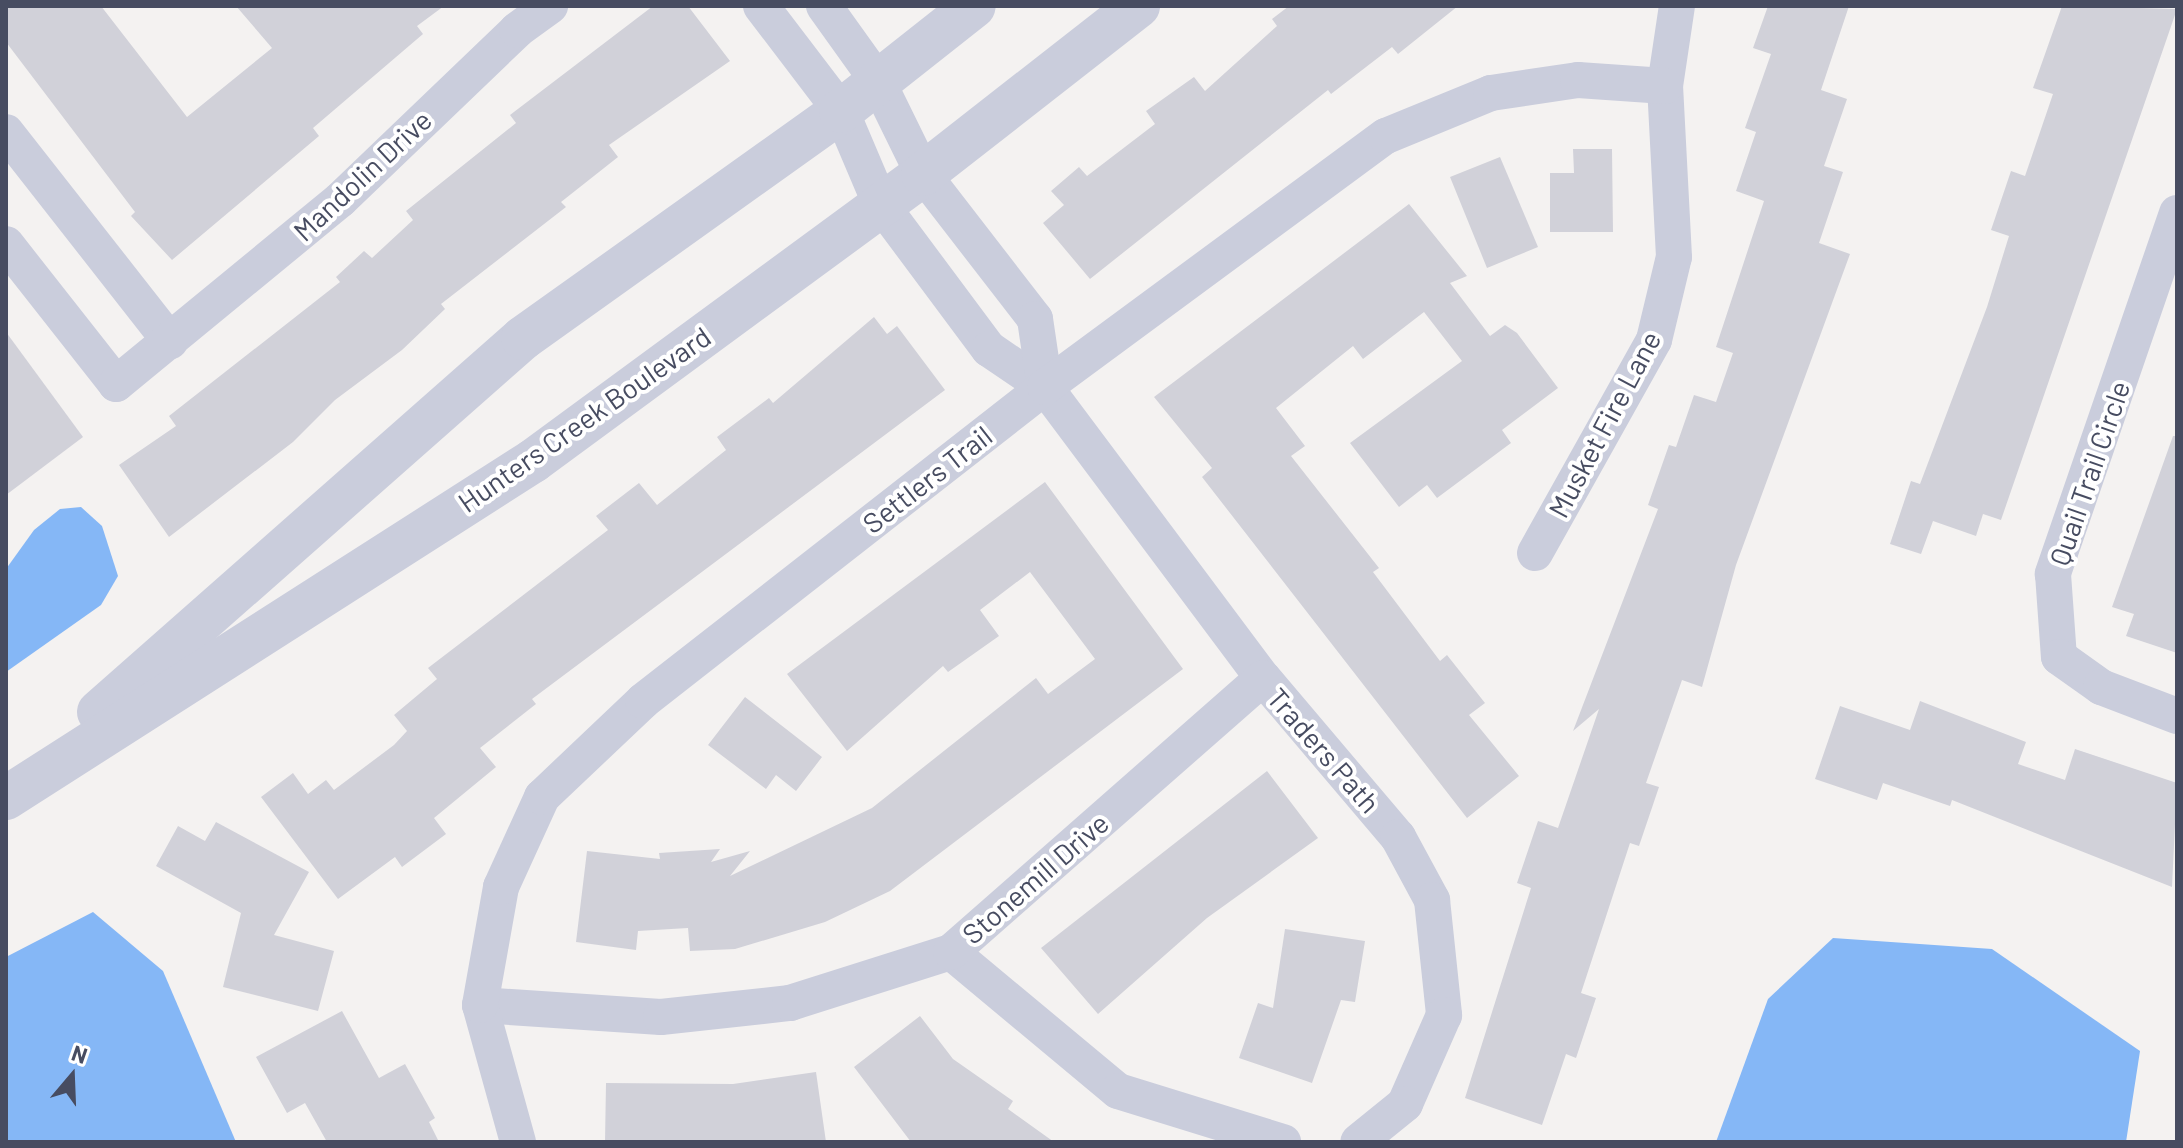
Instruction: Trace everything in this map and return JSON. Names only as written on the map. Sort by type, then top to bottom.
[{"type":"street","name":"Mandolin Drive","points":[[6,244],[116,384],[340,200],[517,30],[550,6]]},
{"type":"street","name":"Traders Path","points":[[761,6],[841,111],[880,203],[989,349],[1045,387],[1263,678],[1398,837],[1432,900],[1444,1015],[1405,1104],[1358,1142]]},
{"type":"street","name":"Traders Path","points":[[824,6],[877,80],[923,174],[1035,319],[1045,387]]},
{"type":"street","name":"Hunters Creek Boulevard","points":[[6,796],[523,338],[841,111],[974,6]]},
{"type":"street","name":"Hunters Creek Boulevard","points":[[6,796],[533,461],[923,174],[1138,6]]},
{"type":"street","name":"Musket Fire Lane","points":[[1535,553],[1654,340],[1674,257],[1665,86],[1677,6]]},
{"type":"street","name":"Settlers Trail","points":[[518,1142],[480,1005],[501,887],[542,797],[643,701],[1045,387],[1386,136],[1491,93],[1578,80],[1665,86]]},
{"type":"street","points":[[11,149],[170,341]]},
{"type":"street","name":"Quail Trail Circle","points":[[2177,213],[2053,574],[2059,657],[2101,687],[2177,716]]},
{"type":"street","name":"Stonemill Drive","points":[[480,1005],[661,1017],[790,1003],[951,952],[1263,678]]},
{"type":"street","points":[[951,952],[1118,1091],[1283,1142]]},
{"type":"water","points":[[81,507],[102,526],[118,576],[101,605],[6,672],[6,569],[34,530],[60,509]]},
{"type":"water","points":[[93,912],[163,971],[236,1142],[6,1142],[6,957]]},
{"type":"water","points":[[1833,938],[1992,949],[2140,1051],[2126,1142],[1716,1142],[1768,999]]},
{"type":"building","points":[[6,6],[101,6],[187,117],[272,48],[236,6],[444,6],[417,26],[423,34],[313,128],[319,136],[172,260],[131,216],[135,212],[6,42]]},
{"type":"building","points":[[653,6],[688,6],[730,61],[609,145],[618,157],[561,202],[566,207],[441,304],[445,309],[402,350],[335,400],[293,442],[169,537],[119,465],[176,426],[169,416],[340,282],[336,277],[364,251],[372,258],[413,220],[406,211],[516,123],[510,115]]},
{"type":"building","points":[[1289,6],[1458,6],[1398,54],[1392,47],[1331,94],[1328,90],[1090,279],[1043,223],[1064,205],[1051,191],[1079,167],[1087,176],[1155,124],[1146,111],[1194,77],[1205,91],[1277,26],[1272,19]]},
{"type":"building","points":[[1768,6],[1849,6],[1821,90],[1847,99],[1824,166],[1843,172],[1819,243],[1850,254],[1736,565],[1702,687],[1682,680],[1646,783],[1659,787],[1639,846],[1630,843],[1581,993],[1596,998],[1576,1058],[1566,1054],[1542,1125],[1465,1098],[1531,888],[1517,883],[1538,821],[1558,828],[1599,709],[1573,731],[1658,509],[1648,505],[1669,445],[1676,447],[1694,395],[1716,402],[1733,353],[1716,347],[1764,201],[1736,191],[1756,132],[1745,128],[1771,54],[1753,48]]},
{"type":"building","points":[[2062,6],[2177,9],[2001,520],[1983,514],[1976,536],[1933,521],[1921,554],[1890,544],[1911,481],[1920,484],[1987,307],[2009,236],[1991,230],[2011,171],[2025,176],[2053,94],[2033,88]]},
{"type":"building","points":[[1573,149],[1612,149],[1613,232],[1550,232],[1550,173],[1574,173]]},
{"type":"building","points":[[1500,157],[1538,247],[1487,268],[1450,177]]},
{"type":"building","points":[[1409,204],[1467,276],[1450,283],[1490,336],[1505,325],[1517,333],[1558,388],[1502,430],[1511,443],[1437,498],[1427,485],[1399,507],[1350,443],[1462,361],[1424,312],[1363,359],[1353,346],[1276,408],[1305,446],[1291,456],[1379,568],[1373,572],[1440,661],[1447,655],[1485,703],[1469,715],[1519,776],[1467,818],[1202,477],[1212,468],[1154,397]]},
{"type":"building","points":[[874,317],[887,334],[897,326],[945,390],[532,699],[536,704],[480,748],[496,767],[434,818],[446,834],[402,867],[395,857],[338,899],[261,797],[293,773],[308,794],[326,780],[334,790],[394,745],[407,731],[394,715],[437,679],[428,668],[608,530],[596,516],[639,483],[657,505],[726,450],[717,437],[769,398],[773,403]]},
{"type":"building","points":[[6,332],[83,437],[6,495]]},
{"type":"building","points":[[2173,436],[2177,436],[2177,653],[2126,636],[2134,614],[2112,607]]},
{"type":"building","points":[[1045,482],[1183,669],[890,891],[825,922],[735,949],[690,951],[688,928],[638,931],[636,950],[576,942],[587,851],[660,859],[659,853],[720,849],[711,862],[750,851],[730,876],[872,808],[1036,678],[1048,694],[1095,659],[1030,572],[980,610],[999,636],[948,672],[943,666],[847,751],[787,674]]},
{"type":"building","points":[[745,697],[822,757],[796,791],[776,775],[766,789],[708,745]]},
{"type":"building","points":[[1920,701],[2026,742],[2018,764],[2065,780],[2075,749],[2177,783],[2172,887],[1952,800],[1950,806],[1883,783],[1877,800],[1815,779],[1840,706],[1910,730]]},
{"type":"building","points":[[1267,771],[1318,838],[1207,918],[1098,1014],[1041,948]]},
{"type":"building","points":[[216,822],[309,872],[274,935],[334,951],[318,1011],[223,987],[241,913],[156,866],[178,826],[205,841]]},
{"type":"building","points":[[1285,929],[1365,941],[1355,1002],[1341,1000],[1312,1083],[1239,1058],[1258,1003],[1273,1008]]},
{"type":"building","points":[[342,1011],[379,1078],[405,1064],[435,1118],[429,1122],[439,1142],[327,1142],[305,1103],[287,1113],[256,1057]]},
{"type":"building","points":[[920,1016],[953,1059],[1013,1101],[1008,1109],[1054,1142],[911,1142],[854,1067]]},
{"type":"building","points":[[816,1072],[826,1142],[605,1142],[606,1083],[733,1084]]}]
